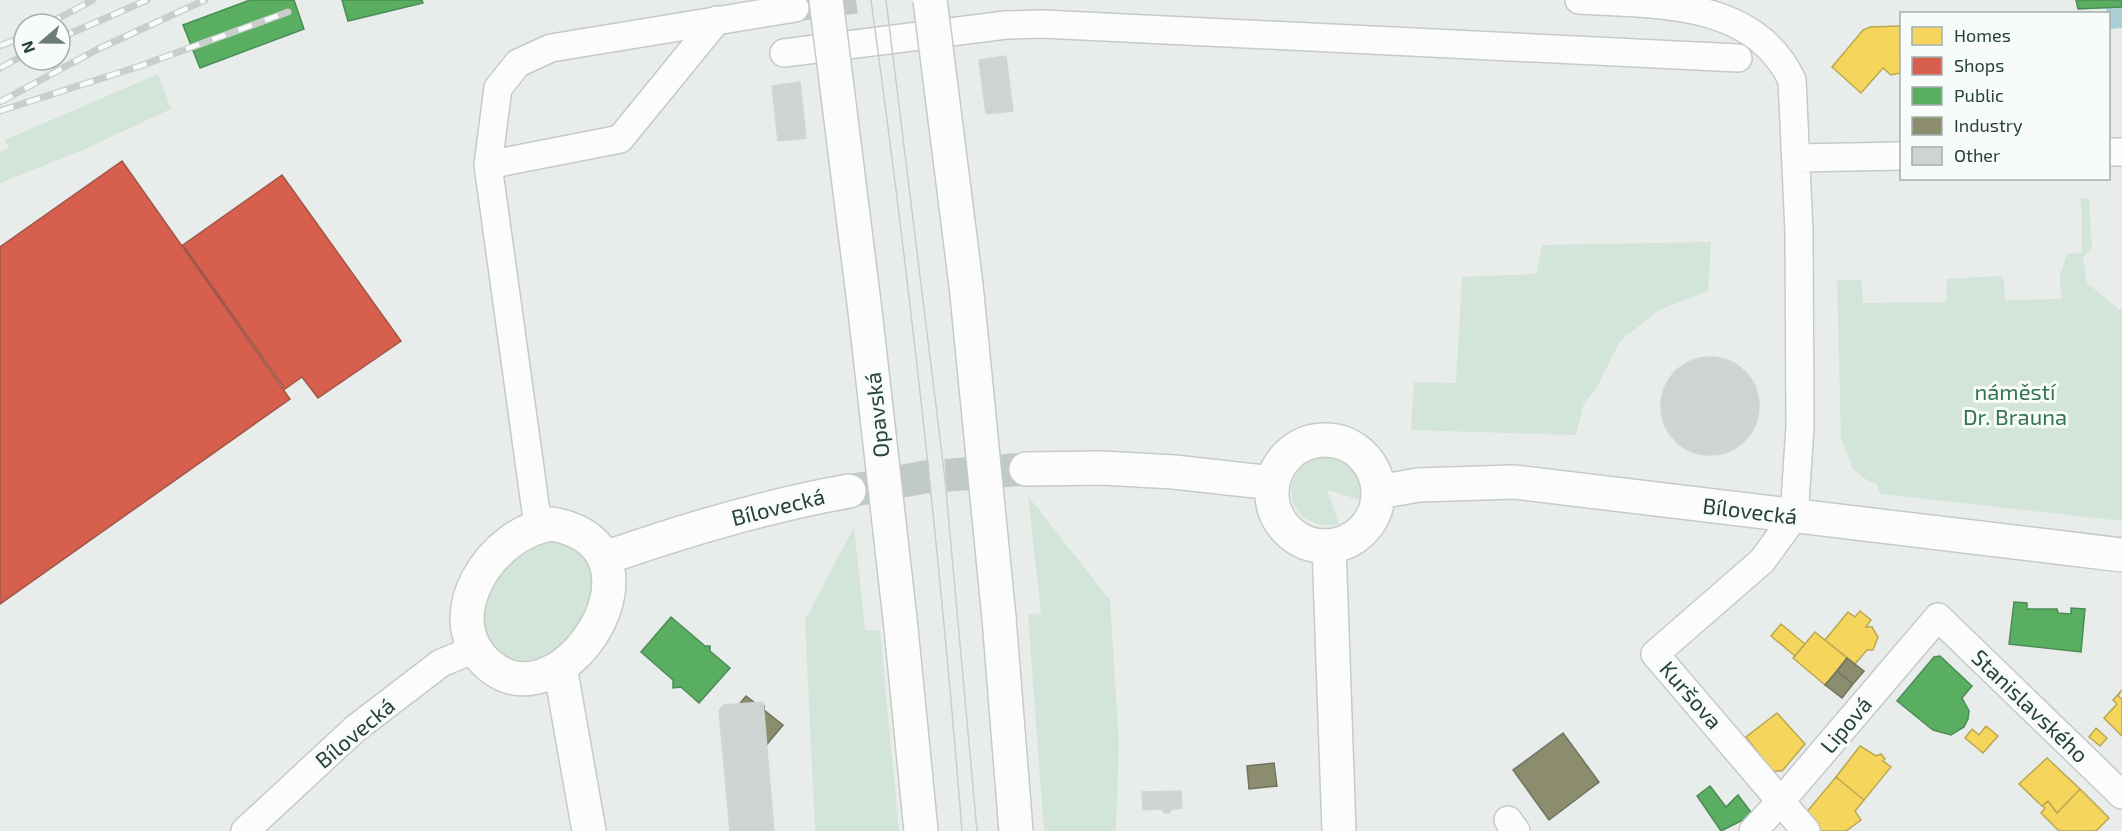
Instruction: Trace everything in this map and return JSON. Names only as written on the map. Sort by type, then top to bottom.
[{"type":"main road","name":"Opavská","points":[[826,0],[865,311],[901,628],[921,831]]},
{"type":"main road","points":[[930,0],[966,285],[999,618],[1016,831]]},
{"type":"main road","points":[[1328,440],[1344,443],[1368,462],[1376,476],[1379,492],[1374,513],[1362,532],[1350,540],[1329,546],[1313,545],[1298,539],[1286,529],[1277,515],[1273,499],[1273,483],[1277,471],[1293,451],[1316,441],[1328,440]]},
{"type":"main road","points":[[1026,469],[1102,468],[1174,472],[1273,483]]},
{"type":"main road","name":"Bílovecká","points":[[1379,492],[1418,484],[1514,482],[2122,555]]},
{"type":"main road","name":"Bílovecká","points":[[605,558],[692,529],[787,502],[849,490]]},
{"type":"main road","points":[[552,524],[577,531],[588,538],[605,558],[609,580],[603,614],[583,647],[560,668],[538,676],[515,677],[492,668],[475,649],[467,626],[467,614],[482,572],[509,540],[538,526],[552,524]]},
{"type":"main road","points":[[1329,546],[1339,831]]},
{"type":"main road","points":[[560,668],[589,831]]},
{"type":"street","points":[[1579,0],[1682,6],[1734,18],[1762,34],[1785,62],[1792,80],[1797,158],[1800,427],[1794,517]]},
{"type":"street","points":[[538,526],[488,165],[498,88],[518,63],[550,48],[795,8]]},
{"type":"street","points":[[488,165],[620,139],[717,20]]},
{"type":"street","points":[[784,53],[1006,25],[1043,24],[1737,58]]},
{"type":"street","points":[[1797,158],[1900,156]]},
{"type":"street","name":"Kuršova","points":[[1794,517],[1762,561],[1655,654],[1782,800],[1806,831]]},
{"type":"street","name":"Lipová","points":[[1753,831],[1938,617]]},
{"type":"street","name":"Stanislavského","points":[[1938,617],[2122,795]]},
{"type":"street","name":"Bílovecká","points":[[245,831],[356,728],[441,663],[475,649]]},
{"type":"green space","points":[[158,74],[171,109],[85,149],[0,183],[0,152],[9,148],[5,140]]},
{"type":"green space","name":"náměstí Dr. Brauna","points":[[2081,198],[2089,199],[2092,248],[2083,257],[2087,283],[2120,310],[2122,308],[2122,521],[1880,494],[1876,483],[1868,481],[1853,469],[1841,439],[1837,280],[1861,280],[1863,303],[1946,302],[1947,279],[2000,276],[2004,280],[2005,300],[2061,299],[2060,276],[2067,254],[2082,253]]},
{"type":"green space","points":[[1711,242],[1708,291],[1659,310],[1620,341],[1596,389],[1584,403],[1576,435],[1411,430],[1414,382],[1456,383],[1462,277],[1536,274],[1542,245]]},
{"type":"green space","points":[[1324,456],[1348,465],[1357,476],[1359,483],[1360,500],[1327,490],[1339,524],[1321,525],[1307,520],[1297,510],[1292,498],[1292,485],[1297,473],[1308,463]]},
{"type":"green space","points":[[1028,496],[1110,600],[1119,743],[1116,831],[1044,831],[1028,615],[1041,613]]},
{"type":"green space","points":[[854,527],[865,630],[880,630],[899,831],[815,831],[805,620]]},
{"type":"green space","points":[[552,539],[578,549],[593,573],[592,600],[572,637],[544,659],[517,662],[493,649],[488,641],[482,615],[491,588],[517,552]]},
{"type":"water","points":[[2122,7],[2122,28],[2110,29],[2110,12],[2107,12],[2106,8]]},
{"type":"building: Homes","points":[[1900,26],[1900,73],[1891,75],[1883,68],[1861,93],[1832,67],[1863,30],[1870,27]]},
{"type":"building: Homes","points":[[1860,611],[1871,620],[1866,627],[1872,627],[1878,637],[1873,650],[1867,650],[1855,664],[1825,640],[1848,612],[1855,617]]},
{"type":"building: Homes","points":[[1781,624],[1805,644],[1795,656],[1771,636]]},
{"type":"building: Homes","points":[[1815,632],[1847,658],[1825,685],[1793,658]]},
{"type":"building: Homes","points":[[2122,690],[2118,696],[2122,699],[2122,736],[2104,718],[2117,704],[2113,700]]},
{"type":"building: Homes","points":[[1777,713],[1805,744],[1782,771],[1772,771],[1746,737]]},
{"type":"building: Homes","points":[[1986,726],[1998,736],[1983,753],[1965,738],[1972,729],[1979,735]]},
{"type":"building: Homes","points":[[2096,728],[2107,738],[2100,746],[2089,737]]},
{"type":"building: Homes","points":[[1860,746],[1876,756],[1881,754],[1885,759],[1883,761],[1891,767],[1864,800],[1836,777]]},
{"type":"building: Homes","points":[[2047,758],[2080,789],[2057,813],[2048,801],[2042,806],[2019,784]]},
{"type":"building: Homes","points":[[1836,777],[1864,800],[1855,811],[1861,820],[1846,831],[1818,831],[1805,814]]},
{"type":"building: Homes","points":[[2080,789],[2109,818],[2096,831],[2059,831],[2041,813],[2045,808],[2042,806],[2048,801],[2057,813]]},
{"type":"building: Shops","points":[[122,161],[290,399],[0,604],[0,247]]},
{"type":"building: Shops","points":[[282,175],[401,341],[318,398],[302,377],[285,389],[183,245]]},
{"type":"building: Public","points":[[250,0],[294,0],[304,29],[200,68],[183,25]]},
{"type":"building: Public","points":[[342,0],[422,0],[423,3],[348,21]]},
{"type":"building: Public","points":[[2076,0],[2122,0],[2122,7],[2078,9]]},
{"type":"building: Public","points":[[2014,602],[2027,603],[2027,609],[2057,609],[2058,613],[2071,614],[2071,608],[2085,609],[2081,652],[2009,644]]},
{"type":"building: Public","points":[[671,617],[705,646],[710,646],[710,651],[730,668],[699,703],[681,687],[673,688],[673,680],[641,652]]},
{"type":"building: Public","points":[[1940,656],[1972,686],[1962,698],[1969,711],[1968,719],[1964,727],[1951,735],[1933,730],[1897,701],[1934,657]]},
{"type":"building: Public","points":[[1710,786],[1726,807],[1738,795],[1753,815],[1721,831],[1697,796]]},
{"type":"building: Industry","points":[[1847,658],[1864,671],[1853,684],[1837,671]]},
{"type":"building: Industry","points":[[1837,671],[1853,684],[1842,698],[1825,685]]},
{"type":"building: Industry","points":[[746,696],[759,706],[764,706],[764,710],[783,725],[763,749],[755,750],[746,742],[741,742],[737,734],[728,726],[727,719]]},
{"type":"building: Industry","points":[[1563,733],[1599,782],[1549,820],[1513,770]]},
{"type":"building: Industry","points":[[1274,763],[1277,786],[1249,789],[1247,766]]},
{"type":"building: Other","points":[[1006,56],[1013,111],[986,114],[979,60]]},
{"type":"building: Other","points":[[800,82],[806,138],[778,141],[772,86]]},
{"type":"building: Other","points":[[1710,357],[1729,361],[1745,371],[1755,387],[1759,406],[1755,425],[1745,441],[1729,451],[1710,455],[1691,451],[1675,441],[1665,425],[1661,406],[1665,387],[1675,371],[1691,361]]},
{"type":"building: Other","points":[[763,702],[774,831],[730,831],[719,711],[723,705]]},
{"type":"building: Other","points":[[1181,791],[1182,808],[1173,809],[1169,813],[1161,809],[1143,810],[1142,792]]},
{"type":"tunnel","points":[[795,8],[856,0]]},
{"type":"tunnel","points":[[849,491],[925,477],[1026,469]]},
{"type":"tram line","points":[[871,0],[922,415],[944,623],[962,831]]},
{"type":"tram line","points":[[886,0],[945,479],[977,831]]},
{"type":"railway","points":[[70,12],[93,0]]},
{"type":"railway","points":[[72,33],[147,0]]},
{"type":"railway","points":[[0,102],[98,49],[205,0]]},
{"type":"railway","points":[[0,111],[140,66],[288,12]]},
{"type":"railway","points":[[0,46],[12,41]]},
{"type":"railway","points":[[0,68],[12,62]]}]
